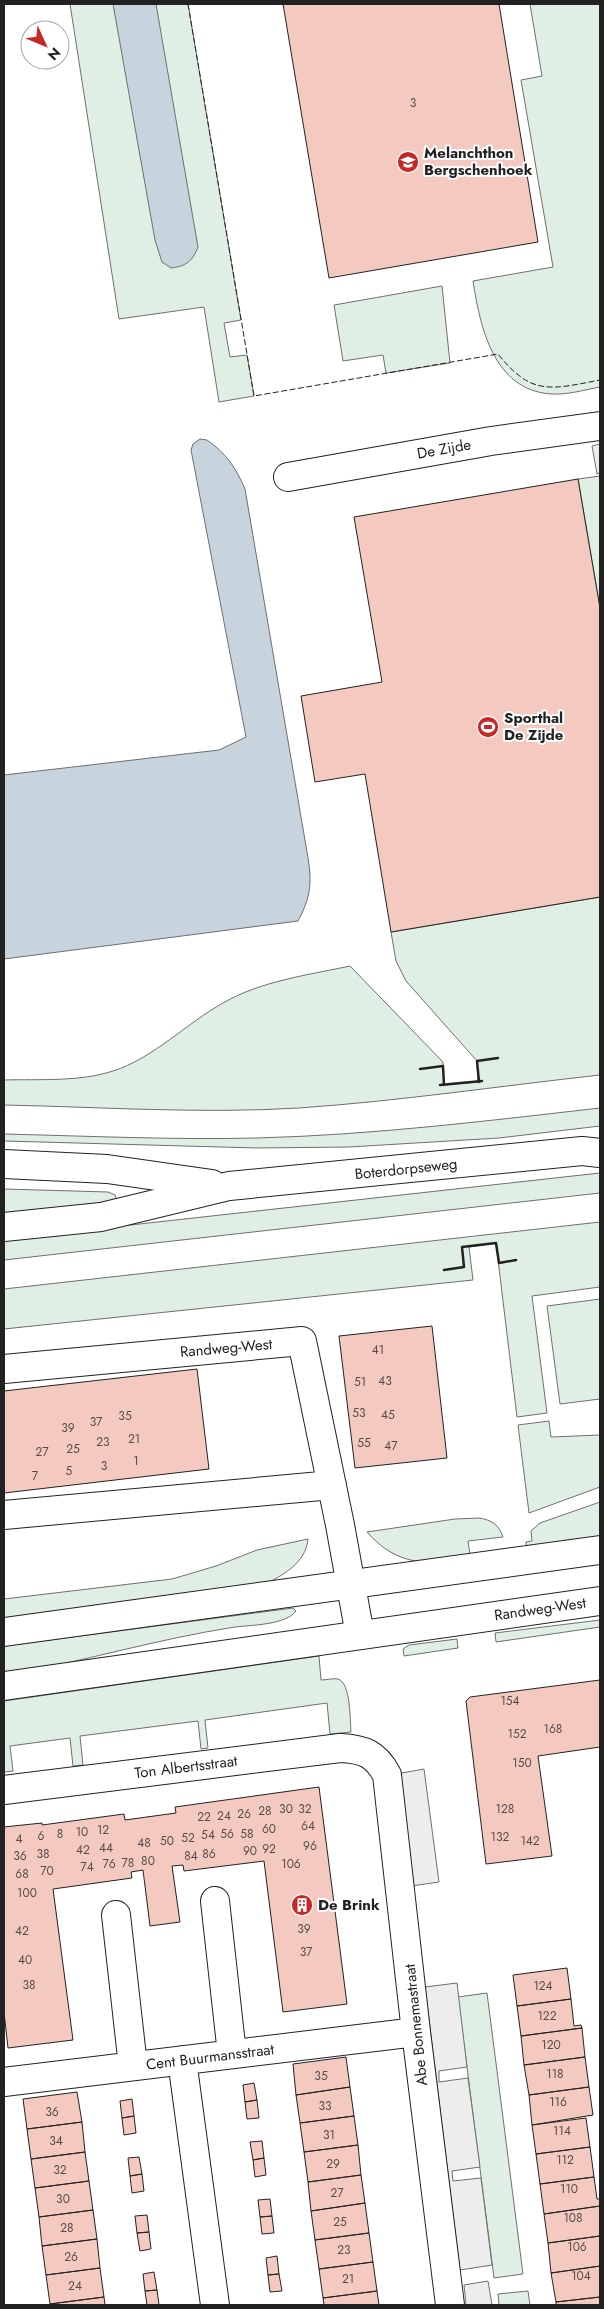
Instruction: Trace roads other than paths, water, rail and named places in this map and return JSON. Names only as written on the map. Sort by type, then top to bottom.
[{"type":"main road","name":"De Zijde","points":[[288,477],[491,441],[600,426]]},
{"type":"main road","name":"Boterdorpseweg","points":[[4,1227],[101,1217],[229,1186],[594,1150]]},
{"type":"main road","name":"Boterdorpseweg","points":[[4,1164],[107,1169],[229,1186]]},
{"type":"main road","name":"Randweg-West","points":[[4,1369],[302,1341],[332,1485],[360,1635]]},
{"type":"main road","points":[[4,1515],[332,1485]]},
{"type":"main road","points":[[4,1632],[351,1586],[600,1550]]},
{"type":"main road","name":"Randweg-West","points":[[4,1686],[600,1600]]},
{"type":"main road","name":"Ton Albertsstraat","points":[[4,1790],[340,1748],[353,1748],[368,1753]]},
{"type":"main road","name":"Abe Bonnemastraat","points":[[368,1753],[380,1762],[387,1776],[450,2305]]},
{"type":"main road","points":[[215,1901],[232,2054]]},
{"type":"main road","points":[[116,1915],[133,2066]]},
{"type":"main road","name":"Cent Buurmansstraat","points":[[4,2082],[416,2032]]},
{"type":"main road","points":[[182,2060],[215,2305]]},
{"type":"place","name":"Melanchthon Bergschenhoek","points":[[408,162]]},
{"type":"place","name":"Sporthal De Zijde","points":[[488,727]]},
{"type":"place","name":"De Brink","points":[[302,1905]]}]
